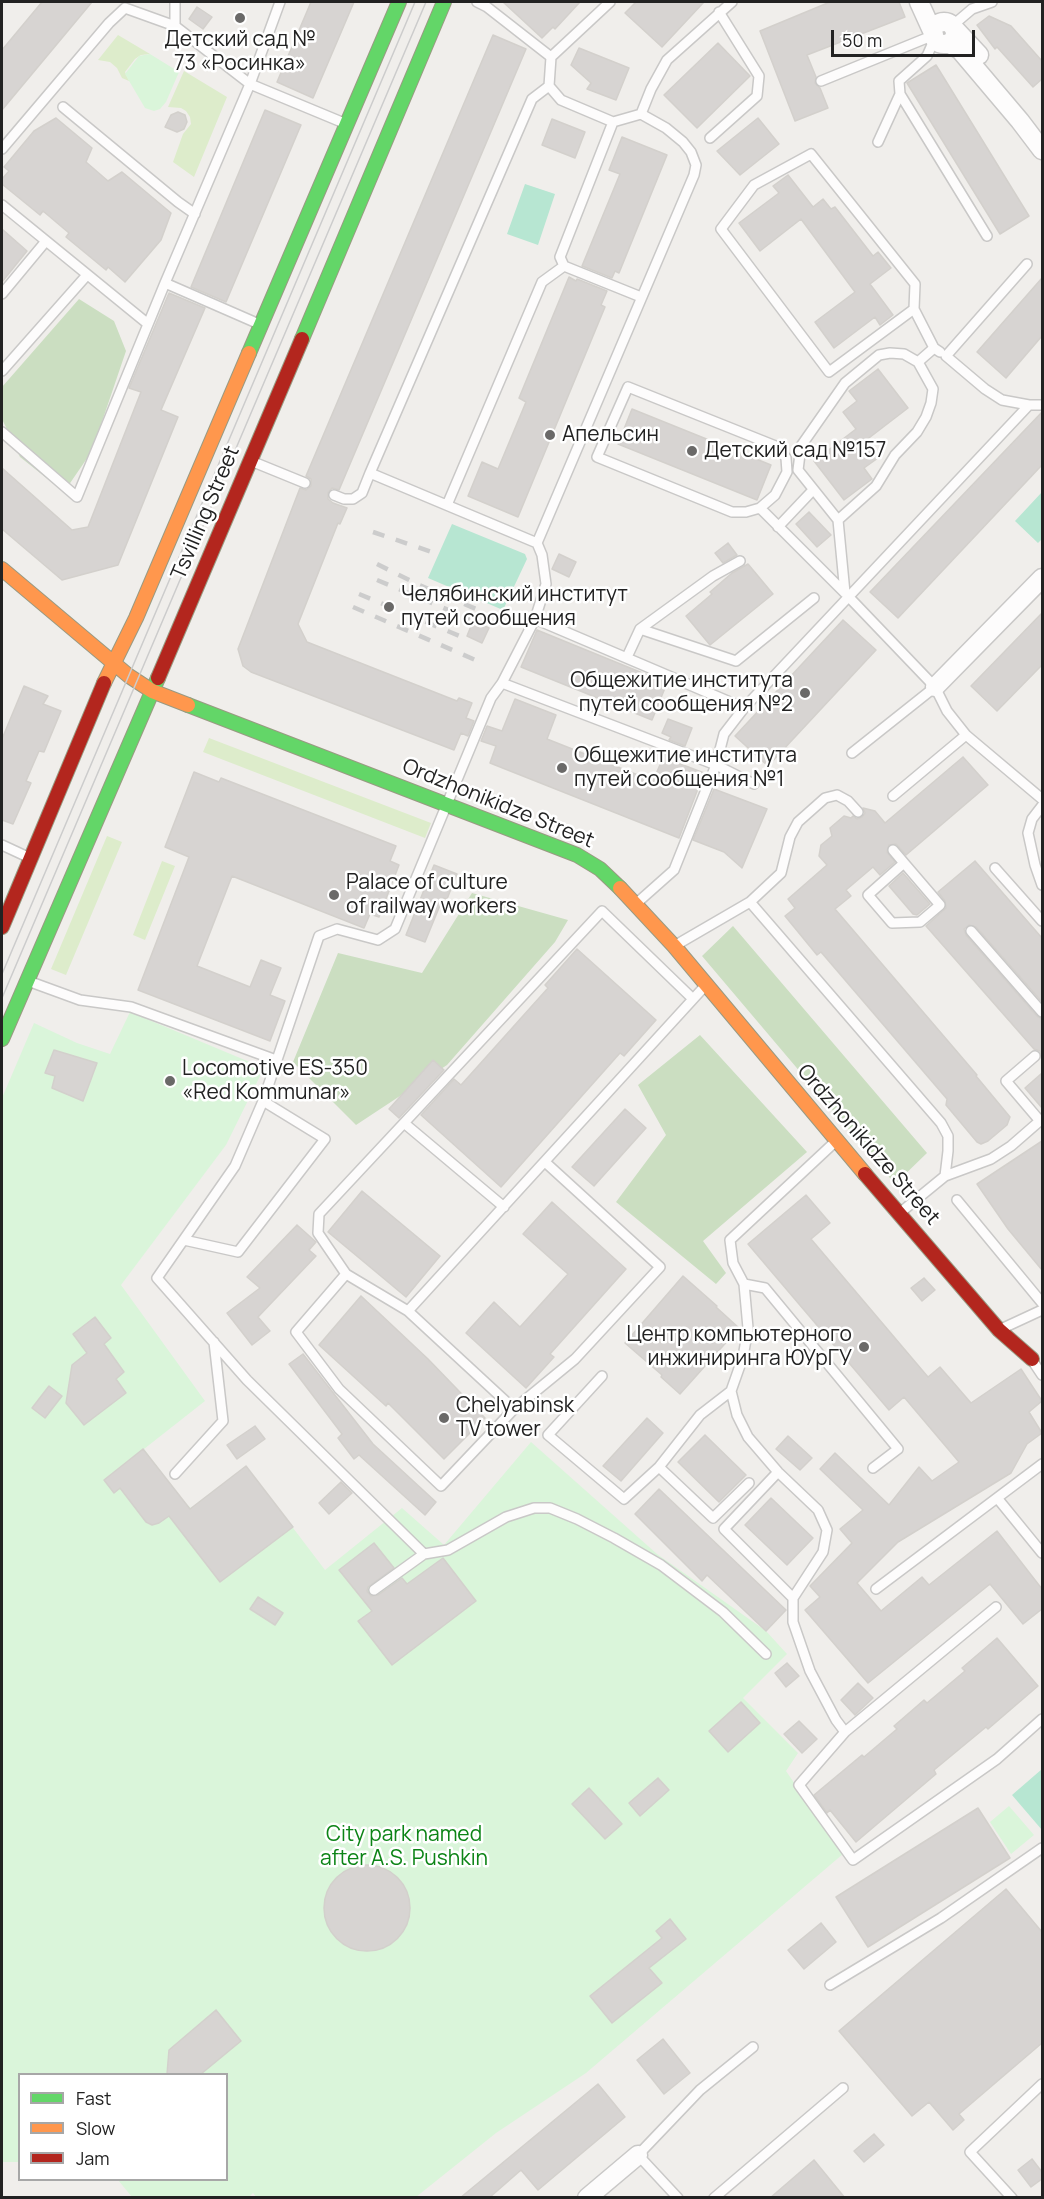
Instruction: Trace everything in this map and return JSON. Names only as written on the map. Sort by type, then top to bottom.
[{"type":"main road","name":"Tsvilling Street","points":[[2,927],[95,701],[136,618],[399,2]]},
{"type":"main road","name":"Tsvilling Street","points":[[2,1039],[251,461],[444,2]]},
{"type":"main road","name":"Ordzhonikidze Street","points":[[2,569],[114,664],[152,690],[577,855],[600,869],[637,904],[674,946],[766,1058],[999,1330],[1032,1359]]},
{"type":"street","points":[[919,2],[1042,150]]},
{"type":"street","points":[[930,2],[943,33],[1042,129]]},
{"type":"street","points":[[935,687],[1042,578]]},
{"type":"street","points":[[587,2198],[638,2155]]},
{"type":"lane","points":[[175,2],[175,26]]},
{"type":"lane","points":[[2,432],[77,497],[250,84],[280,2]]},
{"type":"lane","points":[[479,2],[551,57]]},
{"type":"lane","points":[[537,543],[694,176],[696,165],[691,152],[683,142],[666,128],[641,114],[613,122],[561,100],[549,86],[551,57],[610,2]]},
{"type":"lane","points":[[641,114],[651,89],[667,60],[732,2]]},
{"type":"lane","points":[[987,236],[900,94],[899,81],[927,57],[943,33],[972,9],[992,2]]},
{"type":"lane","points":[[2,149],[109,23],[122,4],[175,26],[250,84],[346,124]]},
{"type":"lane","points":[[710,138],[757,96],[759,76],[719,12]]},
{"type":"lane","points":[[820,81],[943,33]]},
{"type":"lane","points":[[334,495],[344,499],[353,499],[362,493],[532,99],[549,86]]},
{"type":"lane","points":[[878,142],[900,94]]},
{"type":"lane","points":[[63,107],[195,214]]},
{"type":"lane","points":[[613,122],[560,257],[564,266],[641,297]]},
{"type":"lane","points":[[914,309],[829,372],[721,229],[754,185],[811,154],[915,284],[914,309],[934,348],[1002,400],[1042,405]]},
{"type":"lane","points":[[2,205],[148,324]]},
{"type":"lane","points":[[2,294],[46,241]]},
{"type":"lane","points":[[946,356],[1028,264]]},
{"type":"lane","points":[[447,505],[542,282],[564,266]]},
{"type":"lane","points":[[2,371],[87,275]]},
{"type":"lane","points":[[165,283],[261,325]]},
{"type":"lane","points":[[918,362],[934,348]]},
{"type":"lane","points":[[838,520],[876,486],[895,455],[917,432],[926,417],[933,389],[918,362],[904,354],[879,355],[845,383],[801,446],[798,470],[838,520],[847,595]]},
{"type":"lane","points":[[628,387],[778,447],[786,458],[787,472],[775,495],[760,508],[746,512],[732,512],[597,457],[628,387]]},
{"type":"lane","points":[[637,904],[674,870],[716,765],[724,734],[744,708],[847,595],[1029,405]]},
{"type":"lane","points":[[251,461],[305,483]]},
{"type":"lane","points":[[370,473],[537,543],[542,555],[546,584],[535,619],[502,683],[491,698],[395,929],[378,940],[337,928],[320,936],[263,1101],[235,1166],[157,1278],[247,1380],[424,1554]]},
{"type":"lane","points":[[778,527],[813,490]]},
{"type":"lane","points":[[760,508],[935,687],[947,711],[966,735],[1042,798]]},
{"type":"lane","points":[[627,657],[640,629],[713,576],[740,561]]},
{"type":"lane","points":[[640,629],[736,662],[814,598]]},
{"type":"lane","points":[[535,619],[744,708]]},
{"type":"lane","points":[[502,683],[716,765],[754,783]]},
{"type":"lane","points":[[852,753],[935,687]]},
{"type":"lane","points":[[893,796],[966,735]]},
{"type":"lane","points":[[674,946],[750,902],[781,873],[790,837],[798,822],[825,798],[837,795],[848,801],[858,812]]},
{"type":"lane","points":[[1042,806],[1032,819],[1028,833],[1042,885]]},
{"type":"lane","points":[[2,845],[30,858]]},
{"type":"lane","points":[[893,850],[940,905],[920,922],[892,923],[868,895],[904,863]]},
{"type":"lane","points":[[995,868],[1042,921]]},
{"type":"lane","points":[[750,902],[941,1123],[948,1136],[945,1176]]},
{"type":"lane","points":[[514,1410],[408,1311],[346,1274],[318,1233],[319,1214],[602,911],[693,999]]},
{"type":"lane","points":[[971,930],[1041,1008]]},
{"type":"lane","points":[[26,980],[80,1000],[131,1007],[276,1060]]},
{"type":"lane","points":[[408,1311],[706,984]]},
{"type":"lane","points":[[899,1214],[945,1176],[991,1159],[1011,1146],[1041,1120],[1006,1081],[1035,1056]]},
{"type":"lane","points":[[184,1240],[238,1252],[325,1139],[263,1101]]},
{"type":"lane","points":[[404,1123],[504,1207]]},
{"type":"lane","points":[[602,1376],[548,1435],[624,1499],[659,1467],[700,1415],[731,1391],[743,1357],[748,1329],[744,1284],[734,1263],[730,1240],[837,1140]]},
{"type":"lane","points":[[346,1274],[296,1332],[339,1389],[441,1486],[514,1410],[575,1359],[660,1267],[545,1162]]},
{"type":"lane","points":[[957,1200],[1042,1303]]},
{"type":"lane","points":[[744,1284],[765,1288],[898,1449],[873,1468]]},
{"type":"lane","points":[[999,1330],[1042,1310]]},
{"type":"lane","points":[[174,1474],[223,1421],[214,1342]]},
{"type":"lane","points":[[1032,1359],[1042,1375]]},
{"type":"lane","points":[[731,1391],[737,1415],[748,1437],[778,1472],[818,1510],[827,1530],[824,1552],[793,1598],[793,1622],[810,1671],[844,1732]]},
{"type":"lane","points":[[876,1589],[998,1500],[1042,1464]]},
{"type":"lane","points":[[659,1467],[713,1518],[749,1483]]},
{"type":"lane","points":[[778,1472],[724,1529],[793,1598]]},
{"type":"lane","points":[[998,1500],[1042,1553]]},
{"type":"lane","points":[[374,1590],[424,1554],[448,1550],[506,1517],[534,1508],[550,1508],[577,1519],[661,1565],[723,1612],[766,1654]]},
{"type":"lane","points":[[996,1607],[844,1732],[799,1785],[853,1860],[997,1759],[1042,1719]]},
{"type":"lane","points":[[830,1985],[941,1918],[1042,1848]]},
{"type":"lane","points":[[678,2198],[638,2155],[700,2090],[753,2047]]},
{"type":"lane","points":[[1012,2198],[970,2152],[1042,2084]]},
{"type":"lane","points":[[714,2198],[843,2088]]},
{"type":"green space","points":[[118,35],[150,54],[141,55],[135,59],[125,72],[129,81],[122,78],[117,68],[110,62],[98,60]]},
{"type":"green space","points":[[150,54],[179,72],[166,102],[160,109],[154,111],[145,108],[125,74],[139,56]]},
{"type":"green space","points":[[184,71],[227,97],[194,177],[173,162],[183,134],[191,124],[186,111],[181,108],[168,107]]},
{"type":"green space","points":[[525,184],[555,194],[538,245],[507,234]]},
{"type":"green space","points":[[79,299],[114,321],[126,351],[92,451],[64,492],[20,457],[2,419],[2,387]]},
{"type":"green space","points":[[1042,492],[1042,539],[1038,543],[1015,521]]},
{"type":"green space","points":[[452,524],[525,554],[527,559],[503,610],[428,578]]},
{"type":"green space","points":[[209,738],[431,823],[425,838],[203,752]]},
{"type":"green space","points":[[107,836],[122,842],[66,975],[51,969]]},
{"type":"green space","points":[[162,861],[175,866],[145,940],[133,935]]},
{"type":"green space","points":[[472,893],[568,920],[555,942],[447,1065],[356,1125],[293,1062],[338,953],[422,973]]},
{"type":"green space","points":[[733,926],[927,1153],[895,1184],[702,956]]},
{"type":"green space","name":"City park named after A.S. Pushkin","points":[[130,1012],[264,1068],[226,1145],[121,1285],[205,1401],[144,1449],[185,1503],[191,1508],[246,1466],[325,1570],[402,1508],[444,1545],[531,1442],[657,1554],[766,1631],[787,1654],[743,1698],[798,1753],[786,1771],[843,1854],[586,2073],[496,2133],[416,2197],[257,2198],[253,2193],[248,2198],[132,2197],[119,2181],[228,2181],[228,2073],[18,2073],[18,2162],[2,2162],[2,1098],[34,1023],[77,1043],[110,1054]]},
{"type":"green space","points":[[700,1035],[807,1152],[703,1241],[726,1273],[716,1284],[616,1202],[666,1135],[638,1085]]},
{"type":"green space","points":[[1042,1769],[1042,1830],[1012,1795]]},
{"type":"green space","points":[[1009,1806],[1034,1835],[1011,1854],[990,1822]]},
{"type":"building","points":[[42,2],[92,2],[2,110],[2,50]]},
{"type":"building","points":[[311,2],[354,2],[313,98],[277,82]]},
{"type":"building","points":[[503,2],[580,2],[555,29],[553,27],[542,38]]},
{"type":"building","points":[[636,2],[704,2],[662,47],[625,13]]},
{"type":"building","points":[[830,2],[899,2],[905,17],[807,55],[816,77],[815,83],[820,88],[828,108],[795,121],[760,31]]},
{"type":"building","points":[[197,7],[212,17],[203,29],[189,19]]},
{"type":"building","points":[[989,16],[1011,26],[1042,61],[1042,79],[1033,87],[997,47],[995,49],[977,25]]},
{"type":"building","points":[[493,35],[526,49],[339,490],[332,488],[328,493],[328,499],[333,503],[347,508],[340,524],[338,523],[298,624],[307,642],[457,701],[459,698],[472,703],[466,718],[474,721],[468,736],[461,733],[454,750],[251,672],[243,666],[238,649],[300,488],[306,490],[311,486],[311,479],[306,476]]},
{"type":"building","points":[[718,43],[750,76],[697,128],[664,95]]},
{"type":"building","points":[[579,48],[629,68],[616,100],[587,89],[591,83],[571,65]]},
{"type":"building","points":[[936,65],[1029,216],[1000,234],[907,83]]},
{"type":"building","points":[[265,110],[301,125],[226,302],[191,287]]},
{"type":"building","points":[[178,112],[185,115],[187,122],[184,129],[177,132],[165,127],[171,115]]},
{"type":"building","points":[[56,118],[92,148],[86,162],[108,181],[122,172],[171,213],[161,240],[125,282],[108,267],[106,270],[66,237],[69,233],[43,211],[40,215],[2,184],[2,179],[9,171],[4,167],[34,131]]},
{"type":"building","points":[[758,118],[779,144],[740,175],[717,151]]},
{"type":"building","points":[[552,119],[585,132],[575,158],[542,145]]},
{"type":"building","points":[[622,137],[667,155],[619,273],[615,271],[612,278],[582,266],[620,174],[609,170]]},
{"type":"building","points":[[788,175],[813,207],[823,199],[831,209],[835,207],[873,256],[878,252],[891,268],[870,284],[893,315],[880,325],[875,317],[834,348],[815,322],[855,292],[801,219],[760,251],[739,223],[779,193],[773,186]]},
{"type":"building","points":[[2,229],[27,251],[2,282]]},
{"type":"building","points":[[569,277],[607,291],[601,305],[605,307],[518,517],[468,496],[482,462],[498,469],[526,402],[519,398]]},
{"type":"building","points":[[1042,278],[1042,336],[1006,378],[977,352]]},
{"type":"building","points":[[169,293],[205,308],[161,410],[178,417],[118,565],[62,580],[2,529],[2,468],[72,530],[88,527],[141,392],[129,388]]},
{"type":"building","points":[[878,369],[908,408],[865,441],[878,458],[864,468],[872,479],[844,500],[814,461],[856,429],[843,412],[857,401],[849,391]]},
{"type":"building","points":[[632,409],[771,465],[757,500],[618,444]]},
{"type":"building","points":[[1042,412],[1042,465],[898,618],[870,592]]},
{"type":"building","points":[[809,512],[831,535],[817,547],[796,524]]},
{"type":"building","points":[[728,543],[737,555],[723,563],[715,553]]},
{"type":"building","points":[[559,554],[576,562],[569,577],[552,569]]},
{"type":"building","points":[[748,564],[773,594],[710,645],[686,616],[732,573]]},
{"type":"building","points":[[1042,613],[1042,665],[997,711],[971,686]]},
{"type":"building","name":"Общежитие института путей сообщения №2","points":[[843,620],[876,650],[768,766],[735,736]]},
{"type":"building","points":[[473,621],[489,628],[482,643],[467,636]]},
{"type":"building","points":[[537,630],[667,683],[652,720],[521,667]]},
{"type":"building","points":[[24,686],[48,696],[43,704],[61,711],[44,752],[39,751],[26,781],[31,783],[13,824],[2,820],[2,739]]},
{"type":"building","name":"Общежитие института путей сообщения №1","points":[[515,699],[556,715],[547,739],[653,781],[665,753],[680,758],[678,763],[704,773],[679,838],[490,763],[496,746],[481,741],[487,726],[502,731]]},
{"type":"building","points":[[668,719],[692,728],[685,746],[669,740],[671,737],[662,733]]},
{"type":"building","points":[[963,757],[988,785],[906,855],[896,844],[889,845],[887,852],[895,862],[880,875],[873,867],[846,890],[851,896],[835,909],[1010,1117],[1007,1125],[981,1144],[946,1105],[947,1099],[821,952],[817,955],[785,916],[795,908],[788,899],[827,865],[819,856],[821,845],[832,836],[830,828],[844,816],[851,818],[853,816],[857,819],[862,817],[865,813],[863,808],[875,811],[885,823]]},
{"type":"building","name":"Palace of culture of railway workers","points":[[194,772],[219,782],[221,778],[396,846],[390,861],[399,865],[379,917],[370,914],[364,928],[232,876],[197,966],[250,987],[261,960],[281,968],[270,995],[285,1001],[270,1041],[138,990],[189,857],[165,847]]},
{"type":"building","points":[[714,789],[767,809],[742,868],[724,852],[693,840]]},
{"type":"building","points":[[975,861],[1042,938],[1042,1002],[976,927],[969,925],[964,929],[966,935],[1042,1019],[1042,1060],[1040,1051],[1034,1049],[926,926],[946,908],[945,901],[938,892]]},
{"type":"building","points":[[434,865],[457,874],[447,899],[443,898],[425,942],[406,935]]},
{"type":"building","points":[[903,873],[930,904],[917,915],[913,914],[889,886]]},
{"type":"building","points":[[577,949],[656,1020],[624,1056],[620,1053],[501,1187],[421,1115],[454,1079],[461,1085],[548,988],[545,985]]},
{"type":"building","points":[[54,1050],[97,1063],[83,1101],[52,1088],[55,1076],[45,1073]]},
{"type":"building","points":[[433,1060],[444,1070],[399,1118],[389,1109]]},
{"type":"building","points":[[1042,1073],[1042,1108],[1025,1088]]},
{"type":"building","points":[[625,1109],[646,1128],[594,1186],[572,1167]]},
{"type":"building","points":[[1042,1141],[1042,1270],[1008,1229],[977,1184]]},
{"type":"building","points":[[362,1191],[440,1256],[406,1297],[328,1232]]},
{"type":"building","points":[[806,1195],[830,1223],[811,1239],[928,1377],[940,1367],[971,1403],[1021,1369],[1042,1401],[1029,1412],[1042,1433],[1027,1444],[1011,1473],[898,1542],[857,1583],[881,1611],[922,1577],[929,1585],[997,1531],[1042,1589],[1042,1609],[1023,1624],[990,1584],[868,1683],[805,1610],[820,1597],[810,1586],[852,1543],[840,1529],[863,1510],[820,1469],[835,1453],[889,1505],[919,1467],[932,1481],[959,1462],[904,1397],[889,1410],[748,1244]]},
{"type":"building","points":[[552,1202],[626,1269],[550,1354],[554,1357],[526,1388],[466,1333],[494,1302],[520,1327],[568,1274],[523,1234]]},
{"type":"building","points":[[297,1225],[316,1242],[309,1250],[316,1256],[258,1317],[270,1331],[252,1345],[227,1313],[260,1288],[247,1277]]},
{"type":"building","points":[[683,1276],[739,1328],[680,1394],[625,1343]]},
{"type":"building","points":[[924,1278],[935,1290],[922,1301],[911,1288]]},
{"type":"building","points":[[361,1296],[428,1359],[485,1418],[444,1459],[388,1403],[386,1406],[319,1345]]},
{"type":"building","points":[[95,1317],[111,1338],[104,1344],[124,1372],[116,1379],[126,1393],[84,1425],[66,1403],[72,1365],[87,1353],[73,1334]]},
{"type":"building","points":[[303,1354],[373,1444],[436,1502],[425,1515],[359,1455],[354,1459],[338,1438],[342,1434],[289,1364]]},
{"type":"building","points":[[49,1386],[62,1396],[45,1418],[32,1408]]},
{"type":"building","points":[[647,1418],[663,1433],[621,1481],[603,1466]]},
{"type":"building","points":[[255,1426],[265,1439],[237,1459],[227,1445]]},
{"type":"building","points":[[705,1435],[746,1475],[719,1502],[678,1462]]},
{"type":"building","points":[[788,1436],[812,1458],[800,1470],[776,1449]]},
{"type":"building","points":[[143,1449],[190,1509],[246,1466],[293,1527],[220,1582],[169,1516],[152,1525],[146,1522],[120,1488],[114,1493],[104,1480]]},
{"type":"building","points":[[341,1482],[352,1493],[329,1514],[319,1503]]},
{"type":"building","points":[[659,1489],[786,1610],[766,1631],[707,1575],[702,1581],[635,1514]]},
{"type":"building","points":[[771,1498],[813,1538],[787,1565],[745,1525]]},
{"type":"building","points":[[374,1543],[394,1568],[368,1587],[367,1591],[371,1596],[378,1595],[402,1578],[407,1584],[443,1558],[476,1601],[392,1665],[358,1621],[372,1611],[339,1570]]},
{"type":"building","points":[[258,1597],[283,1613],[275,1625],[250,1609]]},
{"type":"building","points":[[997,1638],[1038,1686],[988,1729],[986,1727],[934,1770],[936,1774],[856,1842],[830,1810],[827,1813],[814,1795],[897,1729],[894,1726],[924,1700],[927,1703],[965,1671],[962,1668]]},
{"type":"building","points":[[787,1663],[799,1676],[786,1687],[775,1673]]},
{"type":"building","points":[[858,1683],[873,1698],[855,1715],[841,1700]]},
{"type":"building","points":[[741,1702],[760,1723],[728,1752],[709,1731]]},
{"type":"building","points":[[799,1721],[817,1739],[802,1753],[784,1734]]},
{"type":"building","points":[[658,1778],[669,1790],[640,1816],[629,1803]]},
{"type":"building","points":[[589,1788],[622,1824],[605,1839],[572,1804]]},
{"type":"building","points":[[978,1808],[1010,1858],[868,1947],[836,1897]]},
{"type":"building","points":[[367,1865],[391,1872],[403,1884],[410,1908],[403,1932],[391,1944],[367,1951],[343,1944],[331,1932],[324,1908],[331,1884],[343,1872]]},
{"type":"building","points":[[1006,1889],[1042,1932],[1042,2043],[959,2114],[964,2120],[953,2130],[929,2102],[912,2116],[839,2031]]},
{"type":"building","points":[[670,1919],[686,1939],[649,1968],[662,1983],[612,2023],[590,1996],[662,1938],[656,1931]]},
{"type":"building","points":[[821,1923],[836,1942],[804,1969],[788,1950]]},
{"type":"building","points":[[216,2010],[241,2041],[202,2073],[167,2073],[169,2050]]},
{"type":"building","points":[[663,2039],[690,2073],[664,2094],[637,2060]]},
{"type":"building","points":[[598,2084],[625,2117],[538,2190],[521,2170],[489,2198],[460,2198]]},
{"type":"building","points":[[874,2134],[884,2145],[864,2162],[854,2151]]},
{"type":"building","points":[[1032,2159],[1042,2172],[1042,2179],[1031,2187],[1018,2170]]},
{"type":"building","points":[[814,2160],[845,2198],[770,2198]]},
{"type":"tram line","points":[[2,974],[415,2]]},
{"type":"tram line","points":[[2,998],[426,2]]},
{"type":"railway","points":[[373,532],[432,552]]},
{"type":"railway","points":[[377,564],[476,609]]},
{"type":"railway","points":[[377,580],[470,619]]},
{"type":"railway","points":[[359,594],[462,637]]},
{"type":"railway","points":[[353,607],[480,662]]},
{"type":"traffic: fast","points":[[249,353],[399,2]]},
{"type":"traffic: fast","points":[[302,339],[444,2]]},
{"type":"traffic: fast","points":[[2,1039],[158,678]]},
{"type":"traffic: fast","points":[[188,705],[577,855],[600,869],[620,888]]},
{"type":"traffic: slow","points":[[104,683],[136,618],[249,353]]},
{"type":"traffic: slow","points":[[2,569],[129,676],[152,691],[188,705]]},
{"type":"traffic: slow","points":[[620,888],[674,946],[865,1174]]},
{"type":"traffic: jam","points":[[158,678],[302,339]]},
{"type":"traffic: jam","points":[[2,927],[104,683]]},
{"type":"traffic: jam","points":[[865,1174],[999,1330],[1032,1359]]},
{"type":"place","name":"Детский сад № 73 «Росинка»","points":[[240,18]]},
{"type":"place","name":"Апельсин","points":[[550,435]]},
{"type":"place","name":"Детский сад №157","points":[[692,451]]},
{"type":"place","name":"Челябинский институт путей сообщения","points":[[389,607]]},
{"type":"place","name":"Общежитие института путей сообщения №2","points":[[805,693]]},
{"type":"place","name":"Общежитие института путей сообщения №1","points":[[562,768]]},
{"type":"place","name":"Palace of culture of railway workers","points":[[334,895]]},
{"type":"place","name":"Locomotive ES-350 «Red Kommunar»","points":[[170,1081]]},
{"type":"place","name":"Центр компьютерного инжиниринга ЮУрГУ","points":[[864,1347]]},
{"type":"place","name":"Chelyabinsk TV tower","points":[[444,1418]]}]
